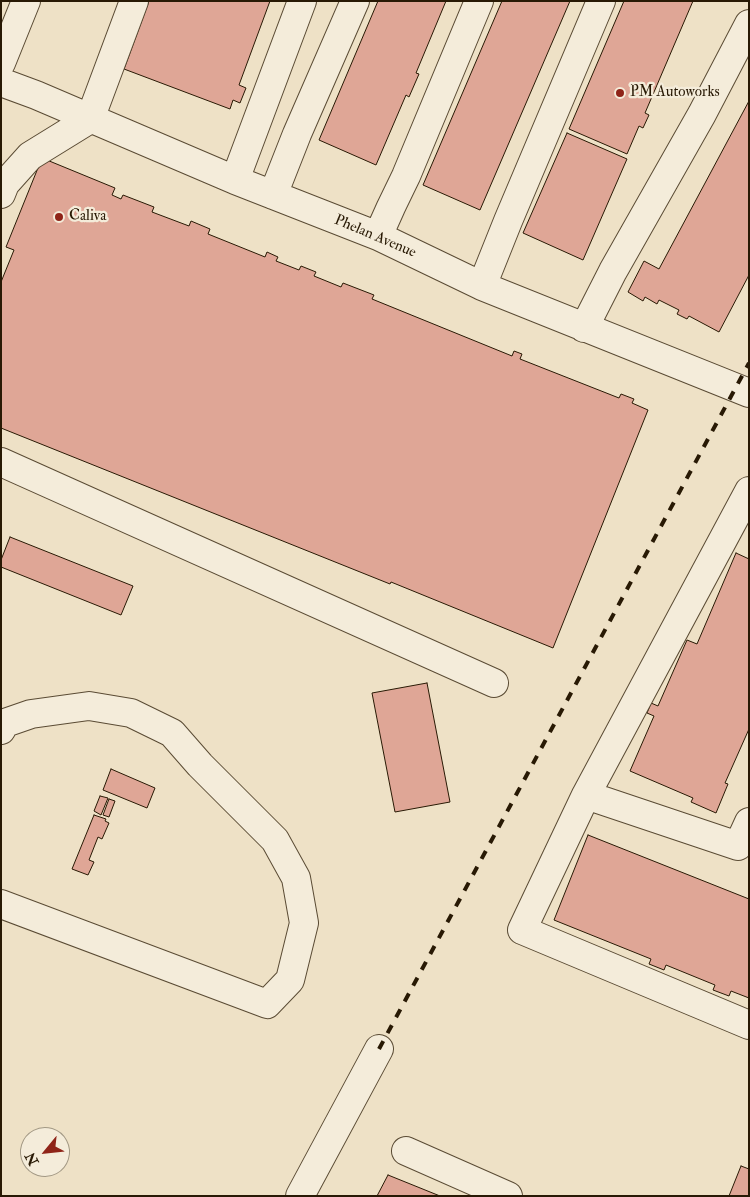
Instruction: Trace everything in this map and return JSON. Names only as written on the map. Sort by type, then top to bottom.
[{"type":"street","points":[[1,63],[26,1]]},
{"type":"street","points":[[1,194],[5,184],[30,156],[90,119],[134,1]]},
{"type":"street","points":[[235,180],[302,1]]},
{"type":"street","points":[[273,195],[297,134],[356,1]]},
{"type":"street","points":[[378,236],[406,176],[479,1]]},
{"type":"street","points":[[482,286],[508,220],[602,1]]},
{"type":"street","points":[[584,328],[612,271],[702,114],[749,24]]},
{"type":"street","name":"Phelan Avenue","points":[[1,82],[36,95],[235,180],[378,236],[482,286],[749,394]]},
{"type":"street","points":[[1,462],[494,683]]},
{"type":"street","points":[[749,491],[586,795],[522,930],[749,1026]]},
{"type":"street","points":[[1,730],[5,723],[31,714],[89,706],[132,713],[172,733],[200,765],[275,840],[296,878],[304,923],[290,980],[267,1004],[1,904]]},
{"type":"street","points":[[586,795],[745,840]]},
{"type":"street","points":[[300,1196],[379,1049]]},
{"type":"street","points":[[406,1151],[508,1196]]},
{"type":"building","points":[[149,1],[270,1],[239,85],[246,88],[240,103],[233,100],[230,109],[124,69]]},
{"type":"building","points":[[378,1],[446,1],[416,73],[419,74],[409,97],[406,95],[376,165],[319,140]]},
{"type":"building","points":[[502,1],[570,1],[480,210],[423,185]]},
{"type":"building","points":[[624,1],[693,1],[645,113],[649,115],[643,128],[639,126],[627,154],[569,129]]},
{"type":"building","points":[[749,101],[749,275],[719,332],[689,316],[687,319],[677,314],[679,310],[659,300],[657,304],[645,297],[643,301],[628,292],[644,261],[659,269]]},
{"type":"building","points":[[567,133],[627,159],[583,260],[523,233]]},
{"type":"building","points":[[42,158],[115,188],[112,195],[121,199],[123,195],[154,207],[152,212],[189,226],[191,221],[210,229],[208,234],[265,257],[267,252],[278,257],[276,261],[299,270],[301,266],[316,272],[314,276],[341,287],[343,283],[374,295],[372,299],[512,356],[514,351],[522,354],[520,359],[619,398],[621,394],[634,399],[632,403],[648,410],[553,648],[1,428],[1,282],[14,250],[6,247]]},
{"type":"building","points":[[10,537],[133,586],[121,615],[1,567],[1,560]]},
{"type":"building","points":[[736,553],[749,559],[749,729],[725,783],[728,784],[716,813],[691,802],[693,798],[630,771],[654,716],[647,713],[651,703],[658,706],[687,640],[697,644]]},
{"type":"building","points":[[427,683],[450,802],[395,812],[372,693]]},
{"type":"building","points":[[111,769],[155,788],[147,808],[103,790]]},
{"type":"building","points":[[100,796],[108,798],[101,815],[94,811]]},
{"type":"building","points":[[109,799],[115,801],[109,817],[103,815]]},
{"type":"building","points":[[94,815],[106,819],[105,821],[109,823],[102,839],[98,837],[89,860],[94,862],[88,875],[72,869]]},
{"type":"building","points":[[588,835],[749,899],[749,998],[731,991],[729,996],[713,990],[715,985],[666,965],[664,970],[649,964],[651,959],[554,920]]},
{"type":"building","points":[[741,1166],[749,1169],[749,1196],[729,1196]]},
{"type":"building","points":[[388,1175],[440,1196],[377,1196]]},
{"type":"railway","points":[[379,1049],[749,363]]},
{"type":"place","name":"PM Autoworks","points":[[620,93]]},
{"type":"place","name":"Caliva","points":[[59,217]]}]
